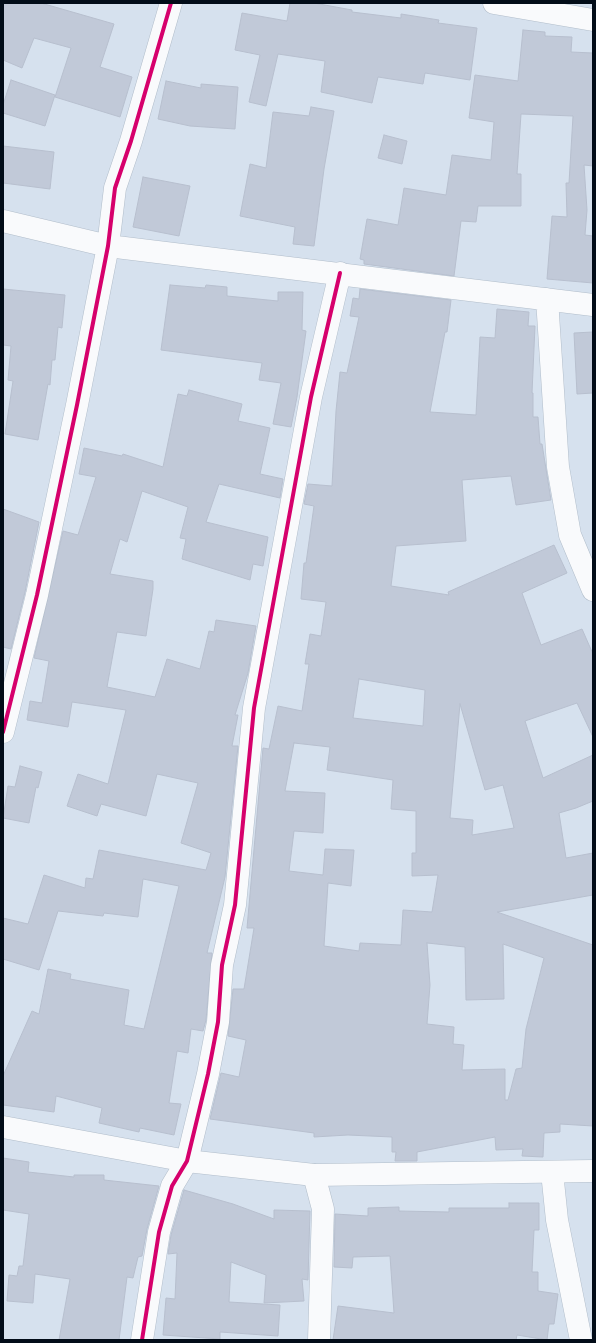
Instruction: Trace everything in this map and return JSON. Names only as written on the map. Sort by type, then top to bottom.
[{"type":"street","points":[[3,732],[37,596],[108,246],[115,188],[132,141],[171,3]]},
{"type":"street","points":[[494,3],[593,20]]},
{"type":"street","points":[[3,221],[108,246],[340,273],[593,305]]},
{"type":"street","points":[[142,1340],[159,1232],[172,1186],[187,1161],[208,1074],[218,1022],[222,965],[235,905],[254,708],[310,405],[340,273]]},
{"type":"street","points":[[547,299],[558,467],[570,535],[593,590]]},
{"type":"street","points":[[3,1127],[187,1161],[314,1175],[593,1171]]},
{"type":"street","points":[[552,1172],[557,1220],[581,1340]]},
{"type":"street","points":[[314,1175],[323,1209],[319,1340]]},
{"type":"building","points":[[3,3],[41,3],[114,24],[100,67],[132,77],[120,117],[55,97],[71,48],[34,38],[22,68],[3,60]]},
{"type":"building","points":[[290,3],[314,3],[352,10],[352,12],[401,18],[401,14],[439,20],[438,23],[477,28],[470,80],[425,73],[423,84],[378,77],[372,103],[321,92],[325,61],[278,54],[266,106],[249,102],[260,55],[235,50],[242,13],[287,21]]},
{"type":"building","points":[[523,30],[545,32],[545,36],[572,37],[571,52],[593,53],[593,166],[584,165],[587,210],[585,235],[593,236],[593,283],[547,279],[552,216],[567,217],[566,183],[569,183],[573,116],[521,114],[517,174],[521,174],[521,206],[478,206],[476,222],[461,221],[454,276],[364,264],[364,260],[360,259],[367,219],[398,225],[404,188],[446,195],[452,155],[491,160],[494,122],[469,118],[475,75],[518,81]]},
{"type":"building","points":[[11,80],[55,95],[45,126],[3,113],[3,105]]},
{"type":"building","points":[[166,81],[201,88],[201,84],[238,87],[235,129],[190,126],[158,119]]},
{"type":"building","points":[[311,107],[334,111],[324,169],[314,246],[293,244],[295,227],[240,216],[250,164],[266,168],[273,112],[309,116]]},
{"type":"building","points":[[384,135],[407,141],[402,164],[378,158]]},
{"type":"building","points":[[3,146],[54,152],[50,189],[3,183]]},
{"type":"building","points":[[143,177],[190,186],[179,236],[133,227]]},
{"type":"building","points":[[170,285],[205,288],[206,285],[227,287],[227,296],[278,301],[278,292],[303,292],[302,330],[306,331],[297,397],[291,427],[273,424],[281,383],[259,380],[262,363],[161,350]]},
{"type":"building","points":[[3,289],[65,295],[62,328],[58,327],[55,360],[52,360],[50,385],[48,384],[38,440],[5,434],[13,381],[8,380],[11,346],[3,345]]},
{"type":"building","points":[[360,289],[451,300],[447,332],[445,332],[430,412],[476,415],[480,337],[495,338],[497,309],[529,312],[528,326],[535,326],[532,393],[533,417],[538,417],[540,444],[542,444],[551,500],[516,505],[511,476],[462,480],[466,541],[396,546],[391,586],[449,595],[448,592],[554,545],[567,573],[522,593],[541,645],[582,629],[593,654],[593,737],[577,703],[525,721],[543,778],[593,755],[593,801],[559,813],[566,858],[593,853],[593,895],[497,912],[593,945],[593,1126],[560,1124],[560,1132],[544,1133],[543,1157],[522,1156],[523,1149],[496,1150],[495,1137],[417,1152],[417,1161],[395,1161],[396,1152],[392,1152],[392,1137],[348,1135],[314,1137],[314,1133],[210,1119],[221,1073],[239,1077],[246,1040],[228,1036],[233,989],[244,989],[254,928],[247,928],[263,748],[269,749],[278,706],[302,711],[309,664],[305,664],[310,634],[321,636],[326,602],[301,599],[304,563],[306,563],[314,506],[304,504],[308,484],[332,486],[336,411],[340,372],[347,373],[359,317],[350,316],[353,298],[359,299]],"holes":[[[359,679],[425,690],[423,726],[353,718]],[[460,704],[485,790],[503,785],[514,828],[472,835],[473,820],[450,818]],[[294,743],[330,747],[327,770],[393,780],[391,809],[416,811],[416,853],[412,853],[412,876],[438,875],[432,912],[403,910],[401,945],[360,943],[359,951],[324,946],[328,883],[351,886],[354,850],[325,849],[323,875],[289,871],[294,831],[323,833],[325,793],[285,791]],[[427,943],[465,947],[466,1000],[504,999],[503,944],[544,958],[526,1029],[522,1068],[516,1069],[508,1100],[505,1100],[505,1069],[462,1070],[464,1045],[453,1044],[454,1027],[427,1024],[430,985]]]},
{"type":"building","points":[[593,332],[593,393],[577,394],[574,333]]},
{"type":"building","points":[[189,390],[242,404],[238,421],[270,428],[260,474],[283,479],[280,498],[219,484],[206,522],[268,537],[263,566],[253,564],[250,580],[182,559],[186,539],[180,538],[188,507],[142,491],[127,542],[120,539],[110,574],[153,581],[153,589],[146,636],[117,632],[107,687],[155,697],[167,659],[200,669],[209,631],[214,632],[216,620],[256,626],[248,673],[235,715],[238,715],[232,746],[238,746],[225,877],[207,953],[212,953],[206,1020],[203,1031],[191,1029],[188,1053],[177,1051],[169,1103],[181,1104],[174,1135],[140,1128],[139,1132],[99,1123],[102,1108],[56,1096],[54,1112],[3,1105],[3,1076],[32,1011],[39,1014],[48,969],[71,974],[70,979],[129,990],[124,1025],[144,1029],[179,886],[143,879],[138,917],[104,913],[103,916],[58,911],[39,970],[3,959],[3,918],[28,924],[44,875],[85,888],[86,878],[93,879],[99,850],[206,870],[211,853],[181,843],[198,783],[157,774],[146,816],[101,804],[97,816],[67,806],[78,774],[108,784],[126,710],[72,702],[68,727],[27,720],[30,701],[42,703],[49,661],[34,658],[63,531],[78,535],[96,477],[79,474],[84,448],[122,456],[123,454],[163,467],[178,394],[187,396]]},
{"type":"building","points":[[3,509],[39,522],[25,592],[11,649],[3,647]]},
{"type":"building","points":[[20,766],[42,772],[38,788],[36,787],[29,823],[3,818],[8,786],[15,787]]},
{"type":"building","points":[[3,1158],[29,1162],[28,1172],[74,1177],[74,1175],[104,1175],[104,1180],[159,1186],[147,1229],[142,1256],[138,1257],[133,1278],[127,1277],[119,1340],[59,1340],[70,1279],[35,1274],[33,1303],[7,1301],[9,1275],[17,1276],[19,1266],[23,1266],[29,1214],[3,1210]]},
{"type":"building","points":[[184,1190],[233,1204],[274,1219],[274,1210],[310,1211],[308,1280],[302,1279],[304,1301],[264,1303],[266,1275],[231,1262],[229,1302],[280,1305],[278,1336],[220,1332],[220,1339],[163,1335],[166,1298],[175,1299],[177,1253],[168,1254],[171,1235]]},
{"type":"building","points":[[509,1203],[539,1203],[539,1230],[534,1230],[532,1272],[538,1272],[538,1291],[558,1294],[554,1324],[549,1324],[547,1340],[517,1335],[516,1340],[333,1340],[338,1306],[394,1313],[390,1256],[353,1257],[352,1268],[334,1267],[335,1214],[368,1216],[368,1208],[399,1207],[399,1211],[449,1212],[449,1208],[509,1208]]},
{"type":"cycle path","points":[[3,732],[37,595],[77,405],[108,246],[115,188],[131,141],[171,3]]},
{"type":"cycle path","points":[[142,1340],[159,1232],[172,1186],[187,1161],[208,1074],[218,1022],[222,965],[235,905],[254,708],[311,397],[340,273]]}]
